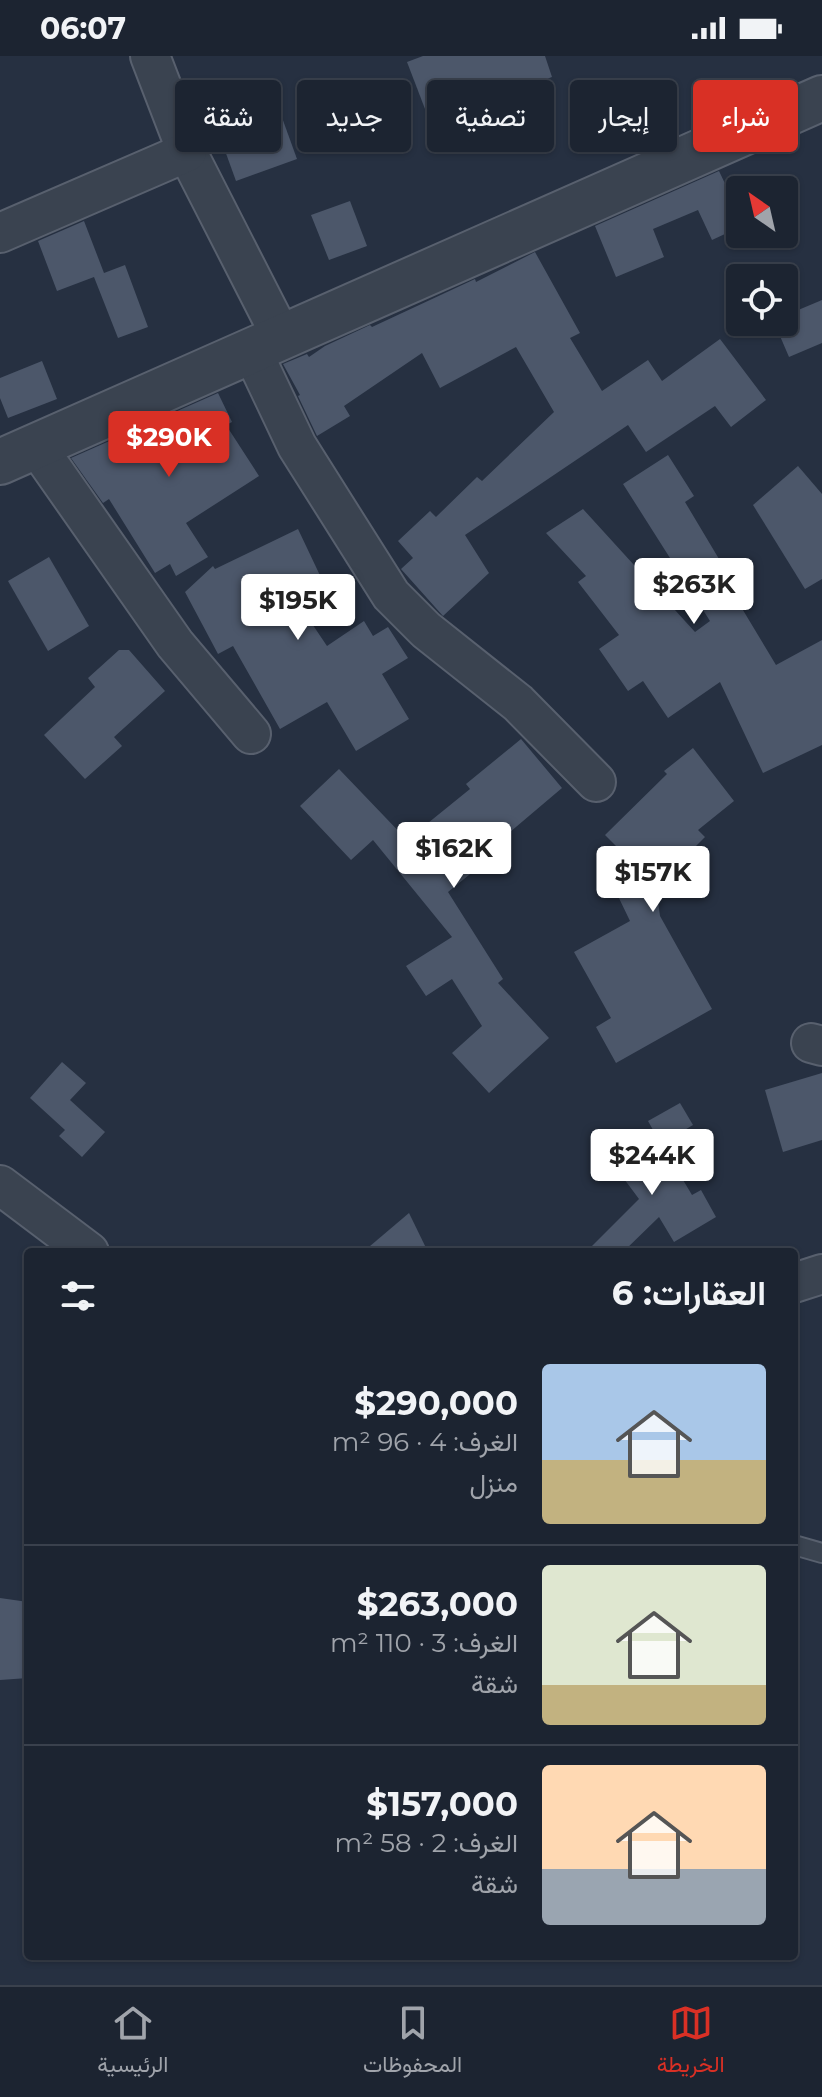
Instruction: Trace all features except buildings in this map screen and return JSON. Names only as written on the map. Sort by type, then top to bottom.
[{"type":"street","points":[[150,56],[175,121]]},
{"type":"street","points":[[251,734],[18,454],[822,98]]},
{"type":"street","points":[[0,233],[187,152],[266,342],[297,446],[391,595],[426,630],[518,703],[596,782]]},
{"type":"street","points":[[0,1185],[84,1248]]},
{"type":"street","points":[[798,1282],[822,1274]]},
{"type":"lane","points":[[798,1546],[822,1553]]}]
